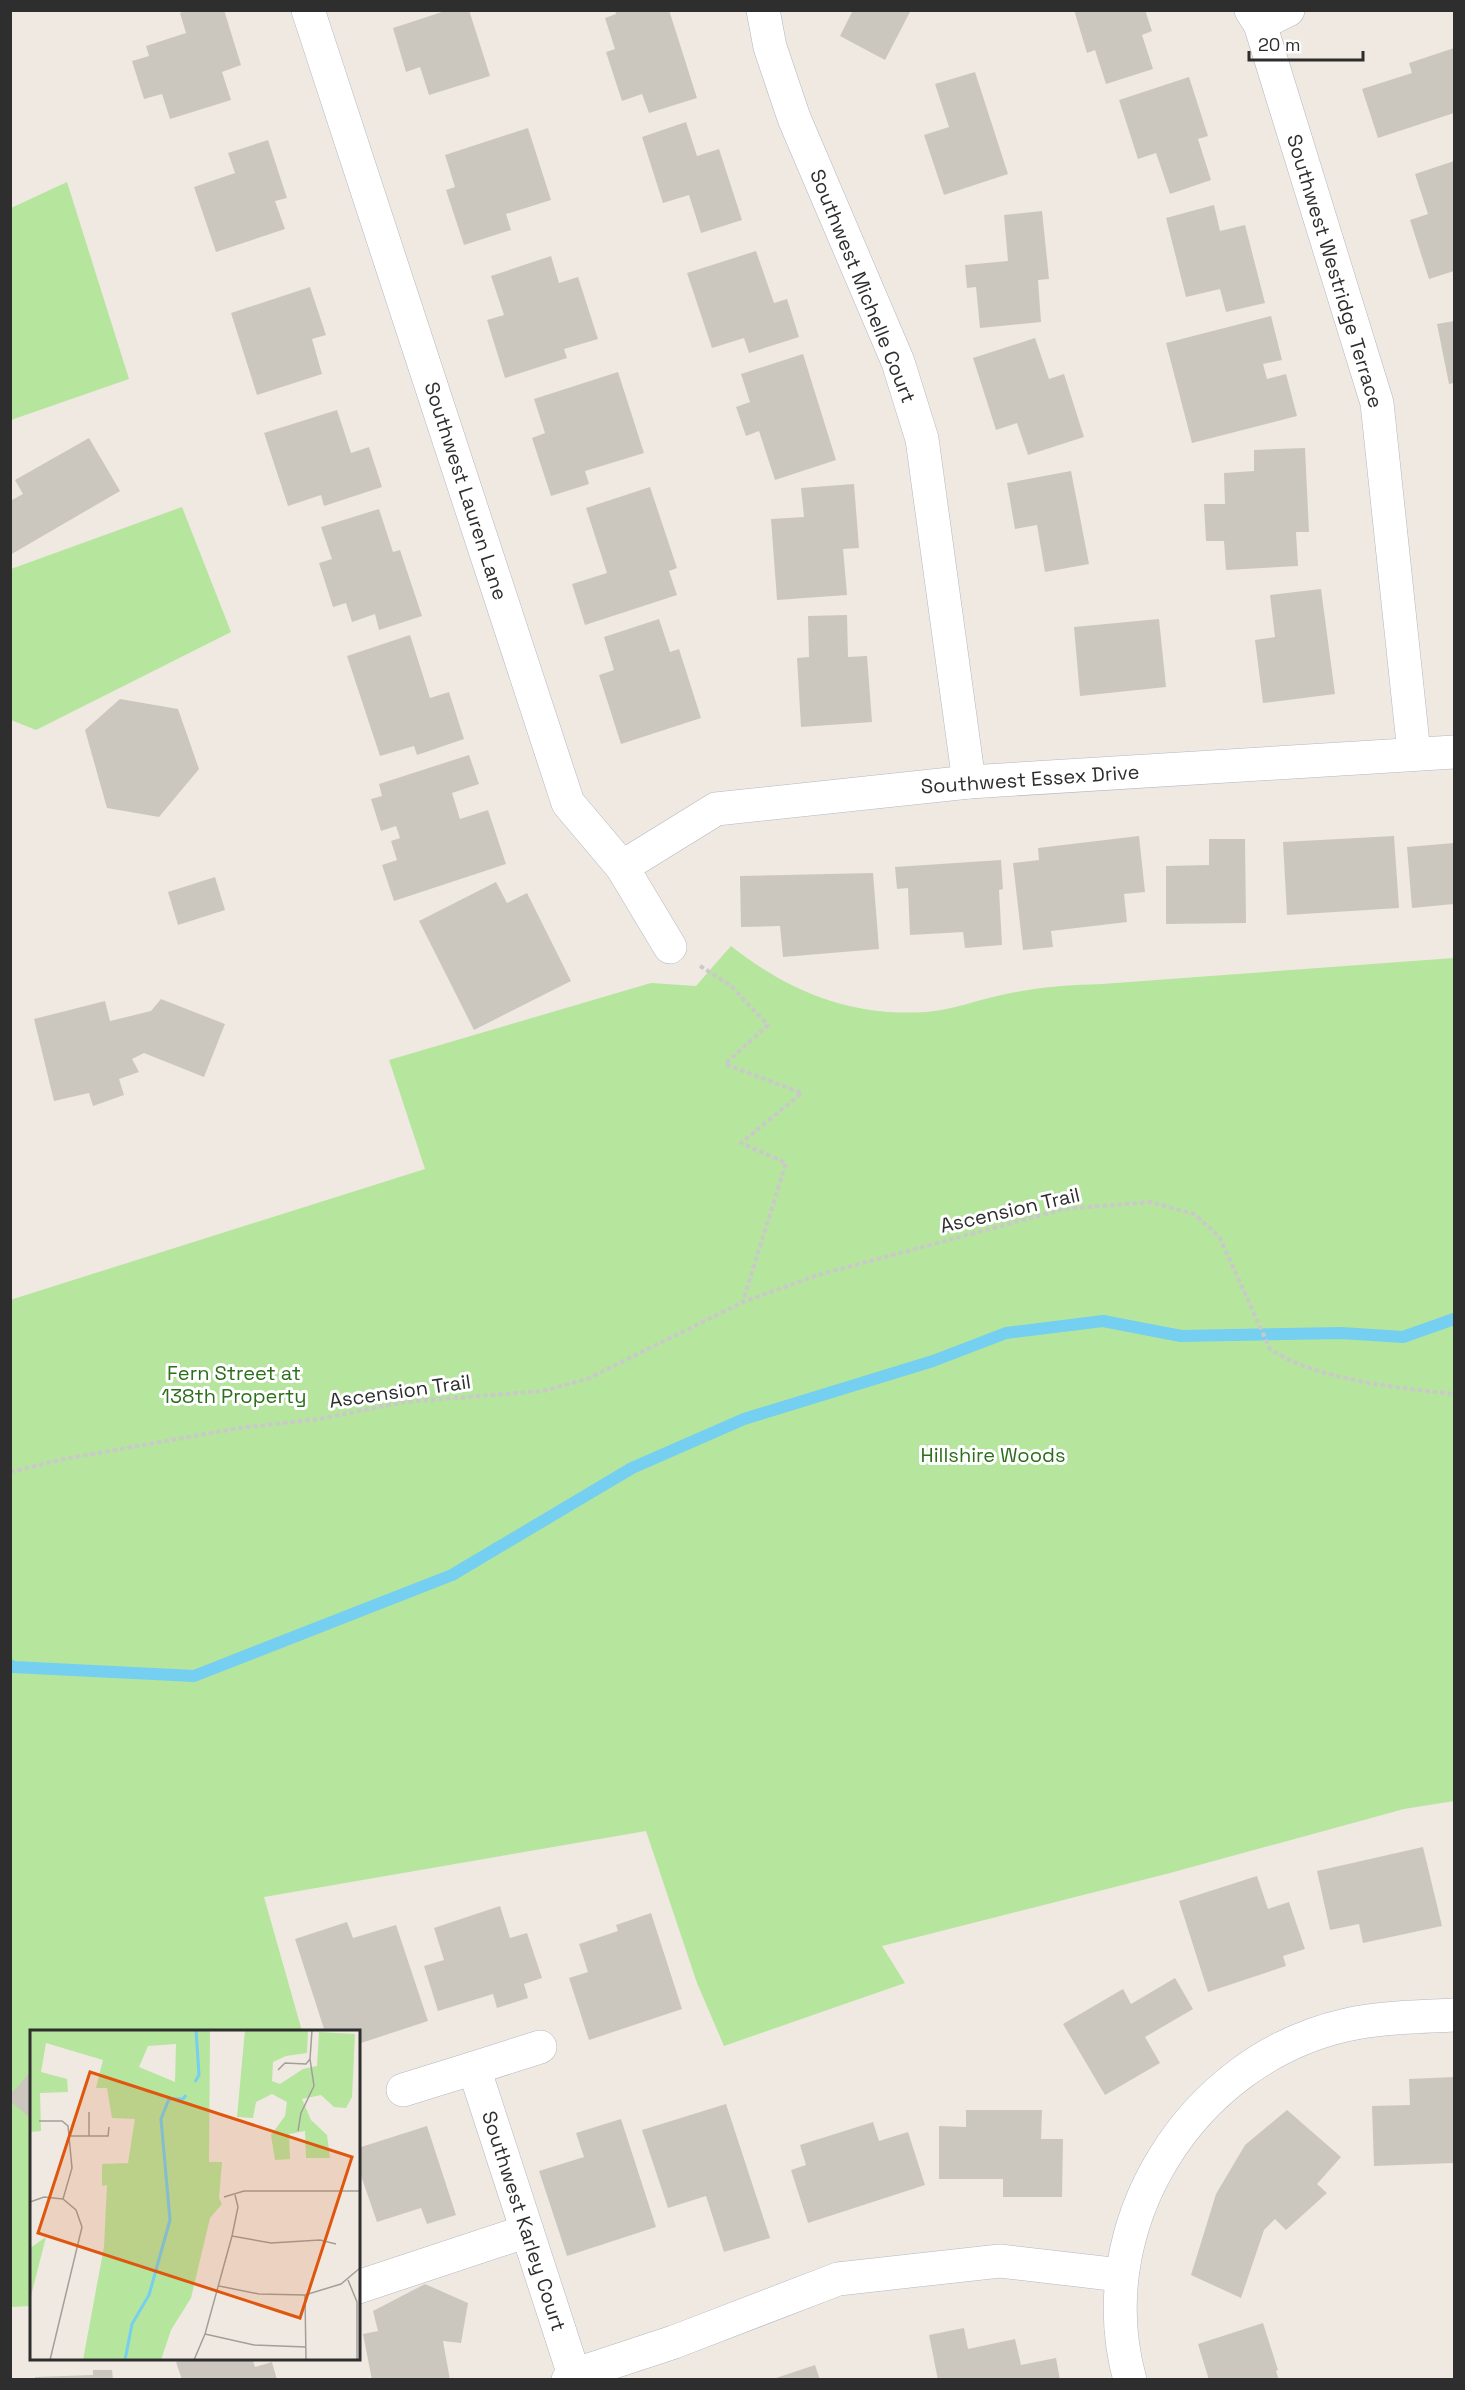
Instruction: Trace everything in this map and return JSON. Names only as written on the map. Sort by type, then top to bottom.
[{"type":"street","name":"Southwest Lauren Lane","points":[[308,10],[568,803],[622,867],[670,947]]},
{"type":"street","name":"Southwest Michelle Court","points":[[763,10],[770,47],[794,118],[898,362],[922,440],[969,782]]},
{"type":"street","name":"Southwest Westridge Terrace","points":[[1266,15],[1377,404],[1414,753]]},
{"type":"street","name":"Southwest Essex Drive","points":[[622,867],[716,809],[969,782],[1455,752]]},
{"type":"street","points":[[1130,2379],[1124,2358],[1119,2316],[1120,2275],[1132,2227],[1157,2169],[1176,2138],[1219,2089],[1245,2069],[1297,2043],[1346,2025],[1455,2015]]},
{"type":"street","points":[[403,2090],[540,2047]]},
{"type":"street","name":"Southwest Karley Court","points":[[474,2068],[571,2377]]},
{"type":"street","points":[[360,2286],[527,2231]]},
{"type":"street","points":[[571,2377],[674,2342],[837,2279],[1000,2261],[1120,2275]]},
{"type":"path","points":[[670,947],[730,985],[768,1025],[725,1064],[802,1093],[741,1143],[786,1162],[743,1302]]},
{"type":"path","name":"Ascension Trail","points":[[10,1472],[64,1459],[240,1428],[319,1419],[404,1402],[543,1391],[587,1379],[743,1302],[818,1275],[1064,1209],[1151,1202],[1194,1214],[1219,1236],[1270,1349],[1284,1359],[1321,1371],[1394,1387],[1455,1394]]},
{"type":"green space","points":[[67,182],[129,379],[11,420],[11,208]]},
{"type":"green space","points":[[182,507],[231,632],[36,730],[11,720],[11,569]]},
{"type":"green space","name":"Hillshire Woods","points":[[731,946],[775,976],[822,998],[872,1010],[898,1012],[936,1011],[1006,994],[1054,987],[1454,958],[1454,1801],[1404,1809],[1170,1873],[882,1946],[905,1983],[724,2046],[697,1983],[646,1831],[264,1897],[302,2030],[30,2030],[30,2306],[11,2307],[10,1300],[425,1169],[389,1060],[651,983],[696,986]]},
{"type":"building","points":[[189,10],[224,10],[241,65],[222,72],[231,100],[170,119],[162,94],[144,99],[132,61],[149,56],[146,46],[186,33],[180,13]]},
{"type":"building","points":[[448,10],[469,10],[490,76],[429,95],[420,67],[406,72],[393,28]]},
{"type":"building","points":[[615,10],[669,10],[697,98],[649,113],[642,94],[622,101],[606,52],[615,49],[605,18],[616,14]]},
{"type":"building","points":[[853,10],[911,10],[885,60],[840,36]]},
{"type":"building","points":[[1074,10],[1145,10],[1152,31],[1142,35],[1153,69],[1106,84],[1095,50],[1087,53]]},
{"type":"building","points":[[1454,48],[1454,113],[1378,138],[1362,89],[1412,73],[1409,63]]},
{"type":"building","points":[[975,72],[1008,174],[944,195],[924,135],[949,127],[935,84]]},
{"type":"building","points":[[1189,77],[1208,136],[1198,139],[1211,180],[1170,194],[1156,153],[1138,159],[1119,100]]},
{"type":"building","points":[[686,122],[697,156],[719,149],[742,220],[701,233],[689,195],[663,203],[642,137]]},
{"type":"building","points":[[528,128],[551,200],[506,214],[511,230],[464,245],[446,190],[455,187],[445,155]]},
{"type":"building","points":[[268,140],[287,198],[275,201],[285,229],[216,252],[194,187],[235,173],[228,153]]},
{"type":"building","points":[[1454,161],[1454,271],[1429,279],[1410,220],[1428,214],[1415,174]]},
{"type":"building","points":[[1214,205],[1220,231],[1245,225],[1265,303],[1226,312],[1220,289],[1186,297],[1166,218]]},
{"type":"building","points":[[1042,211],[1049,279],[1038,280],[1041,322],[980,328],[976,287],[967,288],[965,265],[1008,261],[1004,215]]},
{"type":"building","points":[[756,251],[774,303],[787,299],[799,337],[749,353],[744,338],[712,348],[687,273]]},
{"type":"building","points":[[551,256],[559,283],[578,277],[598,339],[564,349],[567,358],[505,378],[487,320],[504,315],[491,276]]},
{"type":"building","points":[[310,287],[326,335],[312,339],[322,374],[257,395],[231,313]]},
{"type":"building","points":[[1271,316],[1282,360],[1263,364],[1267,379],[1286,374],[1297,416],[1192,443],[1166,343]]},
{"type":"building","points":[[1454,321],[1454,383],[1449,384],[1437,324]]},
{"type":"building","points":[[1035,338],[1049,379],[1064,374],[1084,437],[1028,455],[1017,423],[996,430],[973,358]]},
{"type":"building","points":[[803,354],[836,460],[775,480],[759,431],[746,436],[736,407],[750,402],[741,374]]},
{"type":"building","points":[[618,372],[644,453],[585,471],[589,484],[551,496],[532,438],[545,433],[534,399]]},
{"type":"building","points":[[337,410],[351,453],[369,447],[382,487],[324,506],[321,495],[288,506],[264,433]]},
{"type":"building","points":[[89,438],[120,491],[10,555],[10,501],[23,494],[15,480]]},
{"type":"building","points":[[1305,448],[1309,532],[1296,532],[1298,566],[1226,570],[1224,541],[1206,541],[1204,504],[1225,504],[1224,473],[1254,471],[1254,450]]},
{"type":"building","points":[[1071,471],[1089,564],[1045,572],[1037,525],[1015,529],[1007,483]]},
{"type":"building","points":[[854,484],[859,548],[843,549],[847,595],[777,600],[771,519],[804,517],[801,488]]},
{"type":"building","points":[[650,487],[677,568],[669,571],[677,595],[585,625],[572,584],[607,573],[586,508]]},
{"type":"building","points":[[379,509],[393,552],[400,550],[422,616],[379,630],[375,614],[352,622],[346,603],[333,607],[319,563],[332,559],[321,527]]},
{"type":"building","points":[[1321,589],[1335,694],[1263,703],[1255,640],[1275,637],[1270,595]]},
{"type":"building","points":[[847,615],[848,657],[867,656],[872,722],[801,727],[797,658],[809,657],[808,616]]},
{"type":"building","points":[[659,619],[670,652],[679,649],[701,718],[621,744],[599,675],[614,670],[604,637]]},
{"type":"building","points":[[1159,619],[1166,687],[1080,696],[1074,627]]},
{"type":"building","points":[[410,635],[430,698],[449,692],[464,739],[417,755],[414,746],[380,756],[347,656]]},
{"type":"building","points":[[120,699],[178,709],[199,769],[159,817],[107,808],[85,730]]},
{"type":"building","points":[[469,755],[479,784],[452,793],[460,819],[488,810],[506,864],[394,901],[382,865],[397,860],[391,841],[400,838],[396,826],[381,831],[371,799],[382,796],[379,784]]},
{"type":"building","points":[[1139,836],[1145,892],[1124,894],[1127,922],[1051,931],[1053,947],[1023,950],[1013,863],[1039,860],[1038,848]]},
{"type":"building","points":[[1394,836],[1399,908],[1287,915],[1283,842]]},
{"type":"building","points":[[1209,839],[1245,839],[1246,923],[1166,924],[1166,866],[1209,865]]},
{"type":"building","points":[[1454,843],[1454,904],[1412,908],[1407,847]]},
{"type":"building","points":[[1001,860],[1003,889],[999,890],[1002,945],[965,948],[963,932],[910,935],[908,888],[897,889],[895,867]]},
{"type":"building","points":[[873,873],[879,949],[783,957],[780,926],[741,927],[740,876]]},
{"type":"building","points":[[215,877],[225,910],[178,925],[168,892]]},
{"type":"building","points":[[496,882],[507,903],[527,893],[571,981],[474,1030],[419,921]]},
{"type":"building","points":[[161,999],[225,1024],[204,1077],[144,1053],[132,1059],[139,1072],[119,1079],[124,1095],[93,1106],[89,1093],[54,1101],[34,1019],[105,1001],[110,1021],[151,1011]]},
{"type":"building","points":[[1423,1847],[1442,1926],[1363,1943],[1359,1924],[1330,1930],[1317,1871]]},
{"type":"building","points":[[1257,1876],[1268,1909],[1289,1902],[1305,1949],[1283,1956],[1286,1966],[1208,1992],[1179,1901]]},
{"type":"building","points":[[500,1906],[510,1938],[527,1933],[542,1978],[524,1984],[528,1998],[497,2008],[493,1994],[438,2011],[424,1966],[444,1960],[434,1928]]},
{"type":"building","points":[[651,1913],[682,2009],[589,2040],[569,1978],[588,1972],[579,1944],[618,1931],[616,1925]]},
{"type":"building","points":[[347,1922],[353,1938],[396,1925],[428,2021],[360,2043],[360,2030],[324,2030],[295,1939]]},
{"type":"building","points":[[1175,1978],[1193,2009],[1145,2037],[1160,2063],[1105,2095],[1063,2024],[1123,1989],[1131,2004]]},
{"type":"building","points":[[30,2072],[30,2117],[10,2101],[10,2095]]},
{"type":"building","points":[[1454,2077],[1454,2163],[1374,2166],[1372,2106],[1410,2105],[1409,2079]]},
{"type":"building","points":[[726,2104],[770,2238],[724,2252],[706,2196],[668,2208],[642,2130]]},
{"type":"building","points":[[966,2110],[1042,2110],[1041,2139],[1063,2139],[1062,2197],[1003,2197],[1003,2179],[939,2179],[939,2126],[966,2127]]},
{"type":"building","points":[[1287,2110],[1341,2157],[1317,2184],[1327,2193],[1286,2230],[1275,2219],[1264,2230],[1241,2298],[1191,2275],[1216,2194],[1245,2145]]},
{"type":"building","points":[[621,2119],[656,2227],[567,2256],[539,2171],[584,2157],[576,2133]]},
{"type":"building","points":[[873,2122],[879,2141],[908,2132],[925,2185],[808,2223],[791,2170],[806,2165],[800,2145]]},
{"type":"building","points":[[427,2126],[456,2215],[427,2224],[421,2208],[377,2222],[360,2173],[360,2147]]},
{"type":"building","points":[[425,2284],[468,2303],[461,2343],[443,2341],[450,2380],[372,2380],[363,2334],[378,2331],[373,2311]]},
{"type":"building","points":[[1263,2323],[1279,2380],[1209,2380],[1198,2344]]},
{"type":"building","points":[[964,2328],[968,2349],[1015,2339],[1021,2365],[1056,2358],[1060,2380],[938,2380],[929,2335]]},
{"type":"building","points":[[182,2360],[253,2360],[255,2367],[272,2362],[277,2380],[182,2380],[176,2362]]},
{"type":"building","points":[[815,2365],[820,2380],[773,2380],[773,2379]]},
{"type":"building","points":[[93,2370],[112,2370],[113,2380],[35,2380],[35,2377],[93,2375]]},
{"type":"waterway","points":[[10,1665],[13,1667],[194,1676],[452,1575],[632,1468],[744,1419],[933,1361],[1006,1333],[1103,1321],[1181,1336],[1341,1333],[1403,1337],[1454,1319]]},
{"type":"park label","name":"Fern Street at 138th Property","points":[[234,1384]]}]
